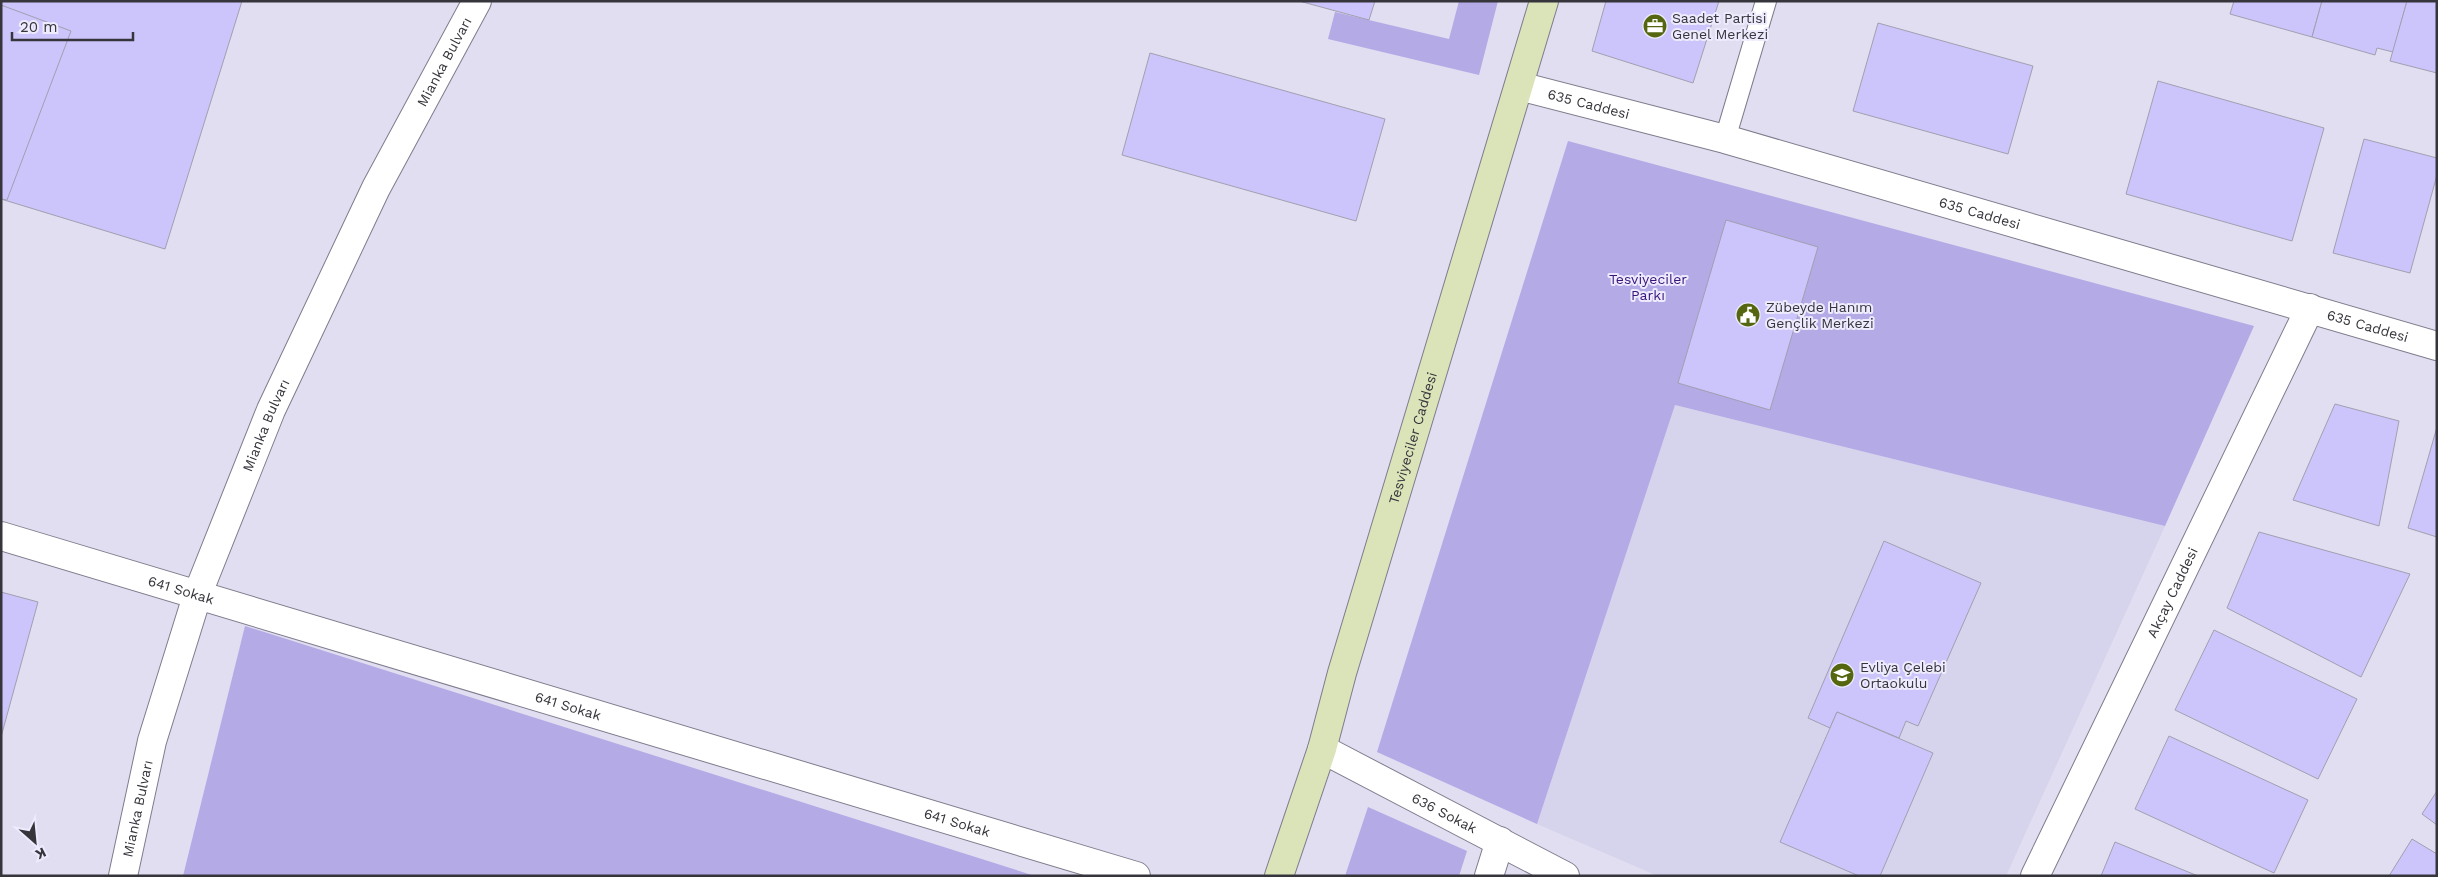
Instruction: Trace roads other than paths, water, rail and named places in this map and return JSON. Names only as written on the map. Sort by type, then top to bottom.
[{"type":"street","name":"Mianka Bulvarı","points":[[123,876],[152,741],[198,594],[271,410],[363,214],[477,1]]},
{"type":"street","name":"Tesviyeciler Caddesi","points":[[1279,876],[1322,749],[1342,673],[1544,1]]},
{"type":"street","name":"635 Caddesi","points":[[1519,86],[1725,140],[2437,346]]},
{"type":"street","name":"Akçay Caddesi","points":[[2035,876],[2310,308]]},
{"type":"street","name":"641 Sokak","points":[[1,536],[1136,876]]},
{"type":"street","name":"636 Sokak","points":[[1322,749],[1565,876]]},
{"type":"street","points":[[1489,876],[1500,841]]},
{"type":"lane","points":[[1725,140],[1766,1]]},
{"type":"place","name":"Saadet Partisi Genel Merkezi","points":[[1655,26]]},
{"type":"place","name":"Zübeyde Hanım Gençlik Merkezi","points":[[1748,315]]},
{"type":"place","name":"Evliya Çelebi Ortaokulu","points":[[1842,675]]},
{"type":"park label","name":"Tesviyeciler Parkı","points":[[1648,288]]}]
